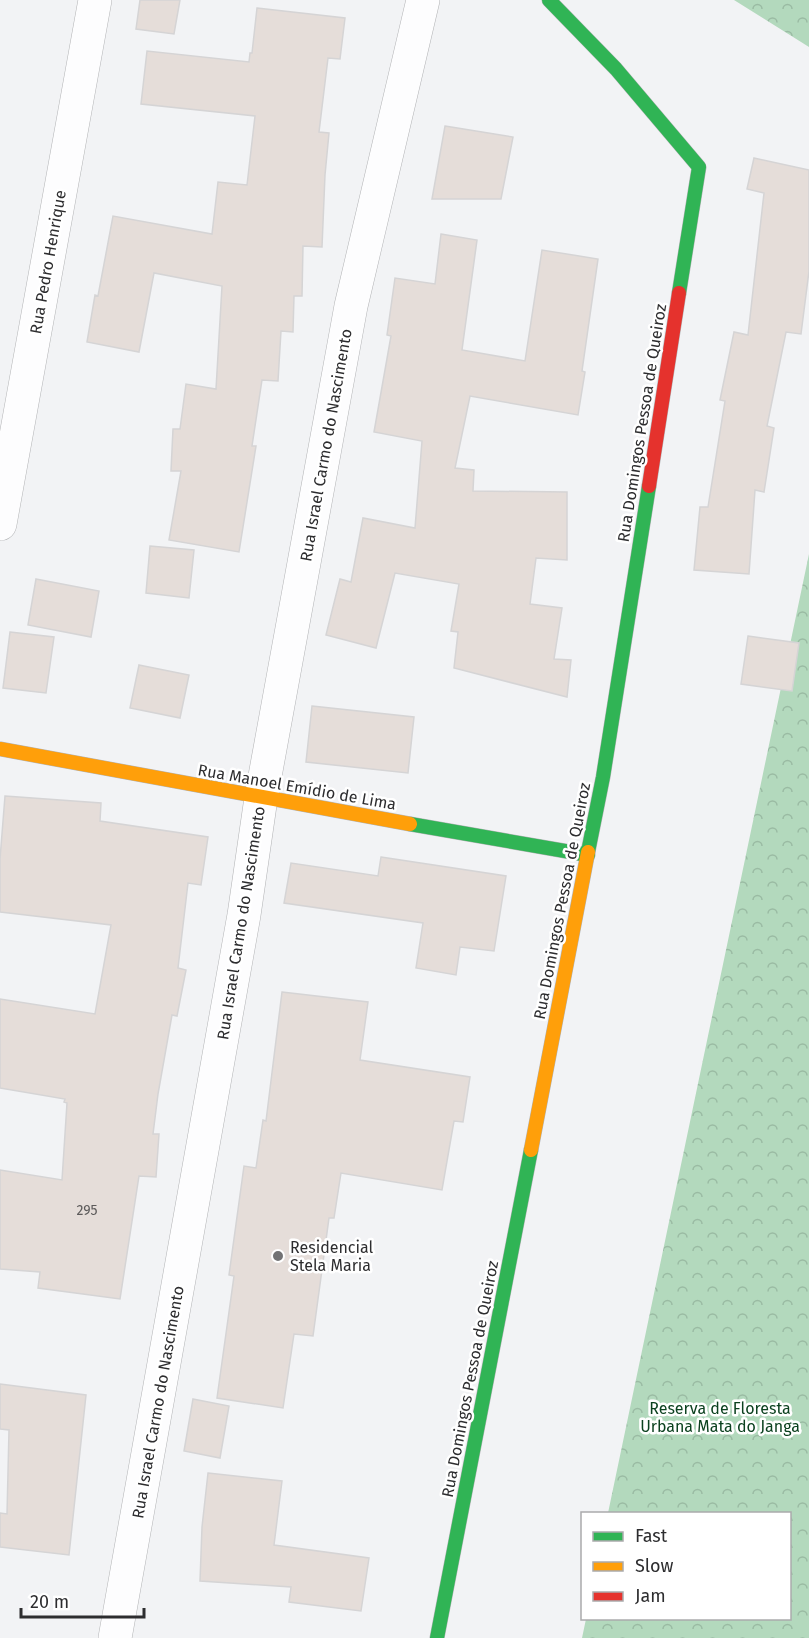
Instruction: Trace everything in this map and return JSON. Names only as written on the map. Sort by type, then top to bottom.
[{"type":"street","name":"Rua Pedro Henrique","points":[[0,524],[95,0]]},
{"type":"street","name":"Rua Israel Carmo do Nascimento","points":[[115,1638],[242,927],[261,798],[351,306],[423,0]]},
{"type":"street","name":"Rua Domingos Pessoa de Queiroz","points":[[437,1638],[603,777],[699,167],[616,69],[549,0]]},
{"type":"street","name":"Rua Manoel Emídio de Lima","points":[[0,749],[261,798],[588,855]]},
{"type":"green space","points":[[734,0],[809,0],[809,47]]},
{"type":"green space","name":"Reserva de Floresta Urbana Mata do Janga","points":[[809,554],[809,1638],[582,1638],[586,1620],[791,1620],[791,1512],[608,1512]]},
{"type":"building","points":[[140,0],[180,0],[174,34],[136,29]]},
{"type":"building","points":[[257,8],[345,18],[340,59],[328,58],[319,132],[329,133],[322,247],[303,246],[302,296],[294,296],[293,332],[281,331],[278,381],[262,380],[252,446],[256,446],[239,552],[169,540],[181,471],[171,471],[173,429],[180,429],[186,384],[216,389],[222,286],[154,273],[139,352],[87,342],[113,216],[212,234],[218,182],[247,185],[255,116],[141,104],[147,51],[249,62]]},
{"type":"building","points":[[445,126],[513,137],[501,199],[432,199]]},
{"type":"building","points":[[754,158],[809,170],[809,271],[801,334],[786,332],[767,426],[774,428],[764,492],[755,490],[749,574],[694,570],[700,507],[708,507],[725,401],[720,400],[734,332],[748,335],[764,193],[747,189]]},
{"type":"building","points":[[441,234],[477,240],[462,350],[525,361],[542,250],[598,259],[578,415],[470,396],[455,468],[474,470],[473,491],[567,492],[567,560],[536,558],[530,604],[562,608],[554,659],[571,660],[567,697],[454,668],[458,632],[451,631],[459,584],[395,573],[376,648],[326,635],[340,579],[351,582],[363,518],[415,528],[422,441],[374,432],[391,336],[387,335],[395,278],[435,284]]},
{"type":"building","points":[[150,546],[194,550],[189,598],[146,593]]},
{"type":"building","points":[[36,579],[99,591],[91,637],[28,625]]},
{"type":"building","points":[[10,632],[54,637],[46,693],[3,688]]},
{"type":"building","points":[[748,636],[799,643],[792,691],[741,684]]},
{"type":"building","points":[[139,665],[189,675],[180,718],[130,708]]},
{"type":"building","points":[[312,706],[414,717],[408,773],[306,762]]},
{"type":"building","points":[[5,796],[101,803],[100,821],[208,837],[201,885],[188,883],[178,968],[186,970],[177,1016],[172,1015],[153,1134],[159,1134],[156,1177],[139,1176],[120,1299],[38,1288],[40,1272],[0,1269],[0,1170],[62,1180],[67,1103],[64,1102],[65,1099],[0,1088],[0,999],[95,1014],[111,925],[0,912],[0,859]]},
{"type":"building","points":[[381,857],[506,876],[494,951],[460,947],[456,975],[416,968],[423,923],[284,903],[291,863],[378,876]]},
{"type":"building","points":[[282,992],[368,1002],[360,1060],[470,1077],[463,1122],[454,1121],[442,1190],[341,1173],[334,1218],[329,1218],[313,1336],[294,1334],[283,1408],[217,1398],[234,1276],[229,1275],[244,1166],[256,1168],[263,1120],[266,1121]]},
{"type":"building","points":[[0,1384],[86,1395],[69,1555],[0,1547],[0,1513],[7,1514],[9,1430],[0,1429]]},
{"type":"building","points":[[193,1399],[229,1406],[220,1458],[184,1451]]},
{"type":"building","points":[[208,1473],[282,1481],[274,1545],[369,1558],[361,1611],[289,1602],[291,1587],[200,1581],[202,1527]]},
{"type":"traffic: fast","points":[[549,0],[616,69],[699,167],[679,293]]},
{"type":"traffic: fast","points":[[588,852],[603,777],[649,486]]},
{"type":"traffic: fast","points":[[410,824],[588,855]]},
{"type":"traffic: fast","points":[[437,1638],[531,1150]]},
{"type":"traffic: slow","points":[[0,749],[410,824]]},
{"type":"traffic: slow","points":[[531,1150],[588,852]]},
{"type":"traffic: jam","points":[[649,486],[679,293]]},
{"type":"place","name":"Residencial Stela Maria","points":[[278,1256]]}]
